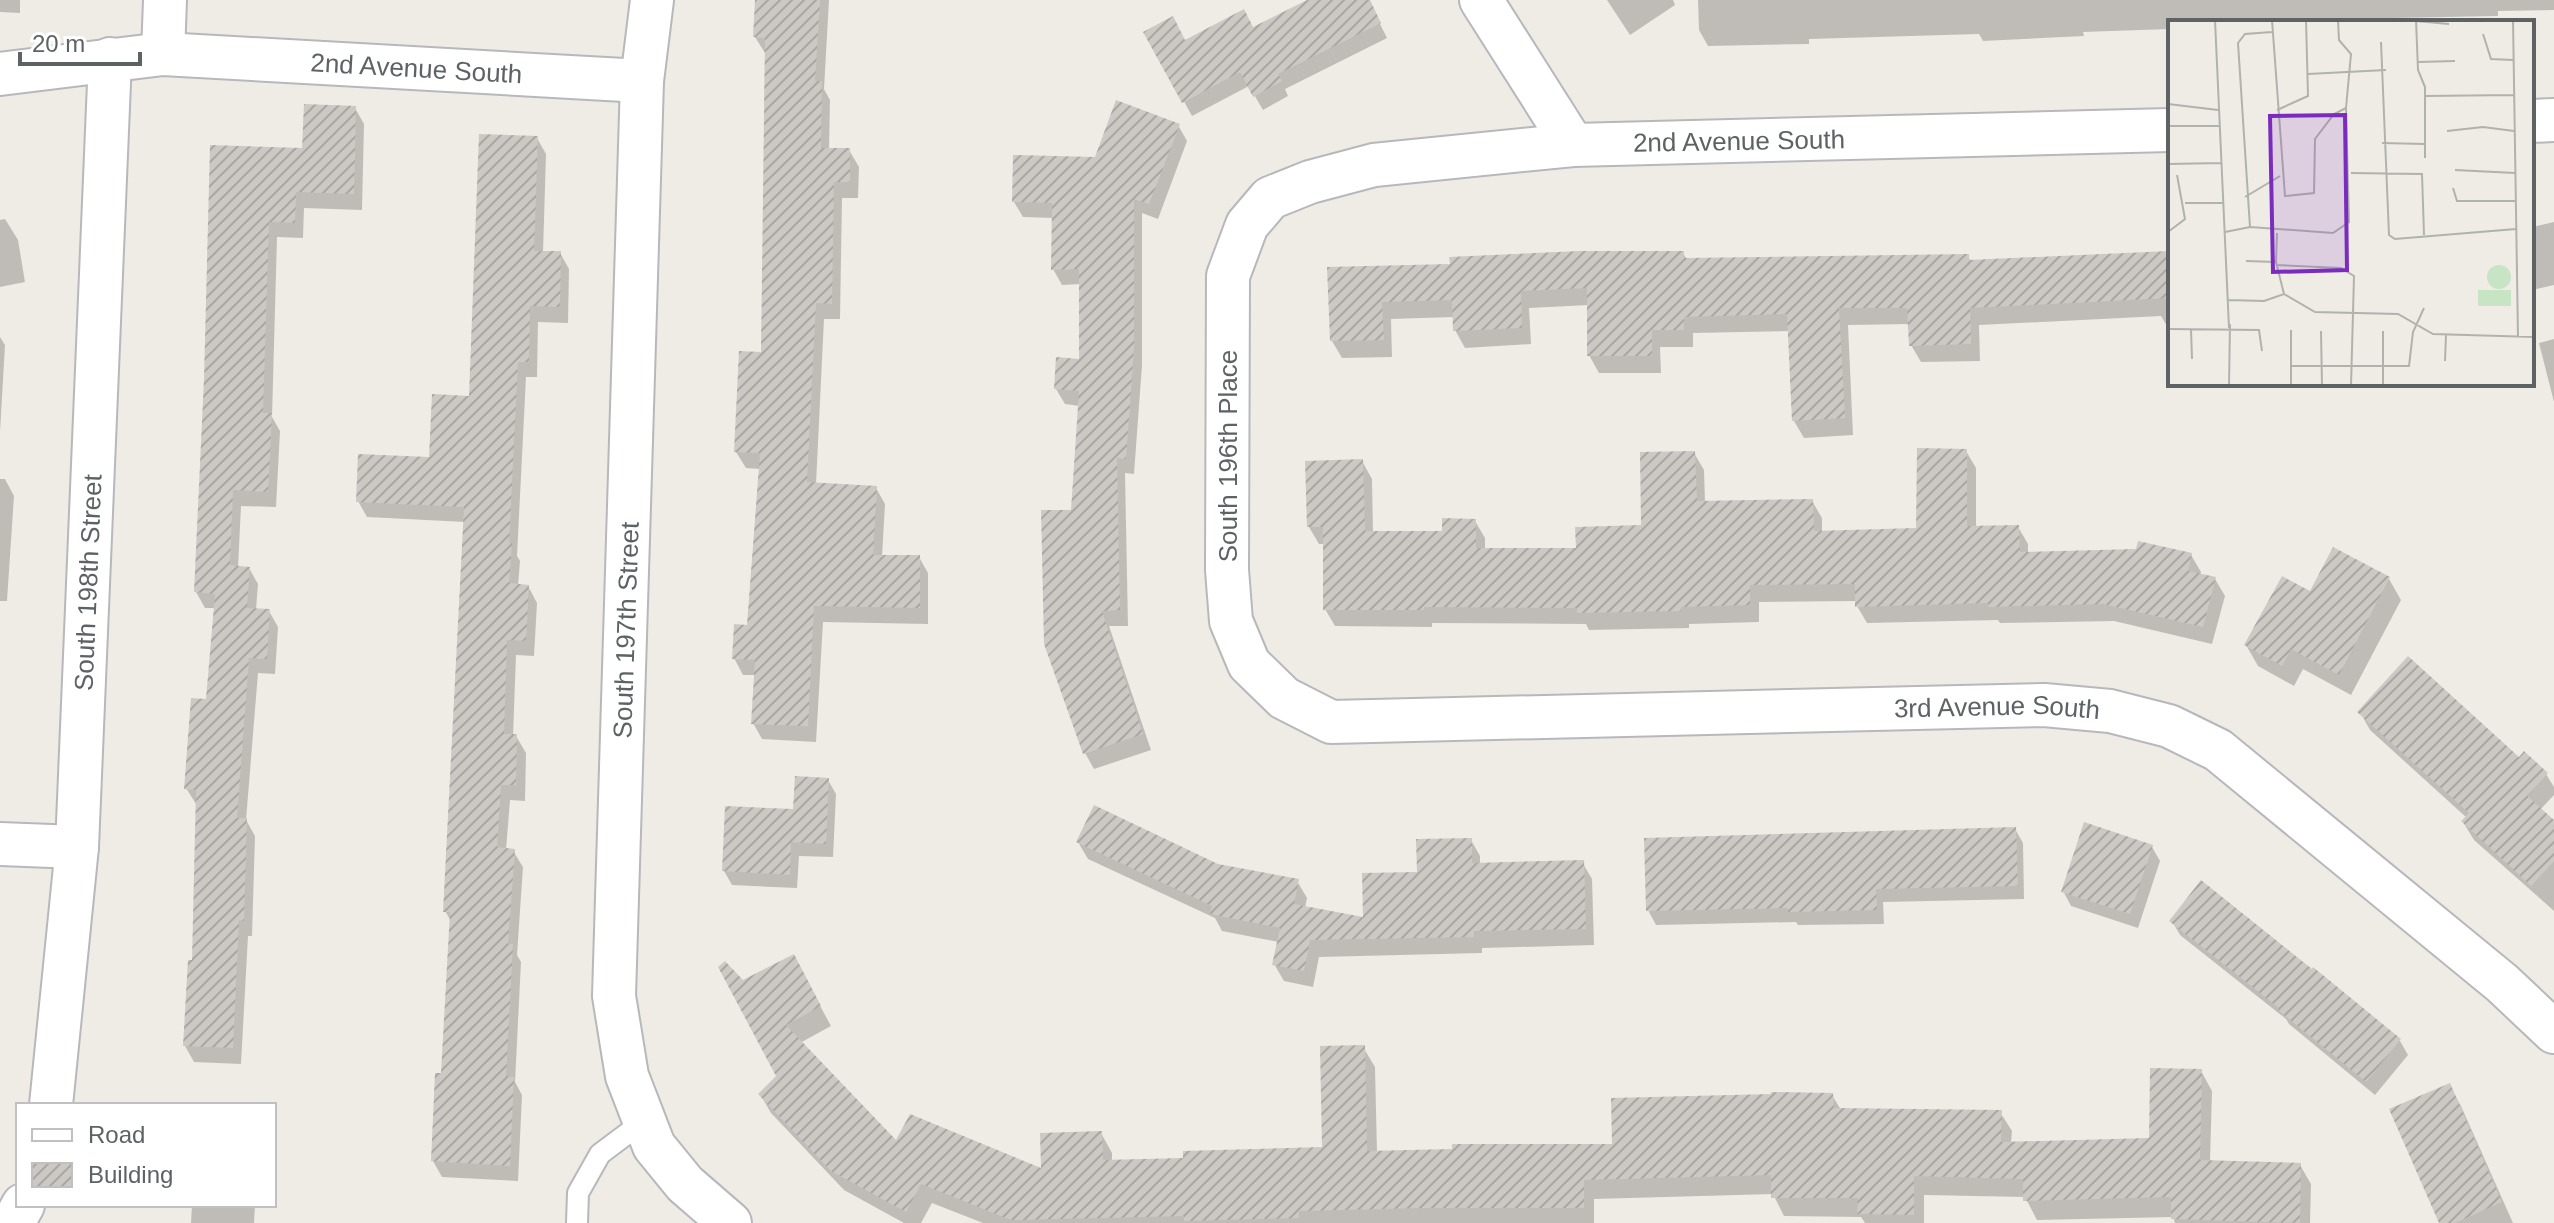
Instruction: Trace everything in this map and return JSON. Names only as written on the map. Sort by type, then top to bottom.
[{"type":"street","points":[[163,54],[165,0]]},
{"type":"street","name":"South 197th Street","points":[[652,0],[642,81],[614,996],[627,1076],[654,1146],[685,1184],[730,1223]]},
{"type":"street","points":[[1481,0],[1573,145]]},
{"type":"street","name":"2nd Avenue South","points":[[0,74],[163,54],[642,81]]},
{"type":"street","name":"South 198th Street","points":[[51,1103],[77,847],[110,59]]},
{"type":"street","points":[[2534,121],[2554,120]]},
{"type":"street","name":"2nd Avenue South","points":[[1310,182],[1374,165],[1573,145],[2168,130]]},
{"type":"street","name":"South 196th Place","points":[[1310,182],[1270,198],[1247,225],[1228,276],[1227,570],[1231,621],[1249,664],[1284,698],[1331,722]]},
{"type":"street","name":"3rd Avenue South","points":[[1331,722],[2044,705],[2110,711],[2169,726],[2218,750],[2502,983],[2554,1032]]},
{"type":"street","points":[[0,844],[77,847]]},
{"type":"lane","points":[[577,1223],[578,1193],[600,1154],[644,1121]]},
{"type":"building","points":[[755,0],[820,0],[815,81],[822,81],[821,148],[850,148],[850,182],[834,182],[832,304],[816,303],[807,482],[877,486],[873,555],[920,555],[920,608],[814,606],[808,726],[751,724],[755,660],[732,659],[734,624],[747,625],[760,453],[734,452],[739,351],[761,352],[765,38],[753,37]]},
{"type":"building","points":[[1307,0],[1370,0],[1381,23],[1278,74],[1282,81],[1253,97],[1240,72],[1182,103],[1143,32],[1173,16],[1185,40],[1244,9],[1253,27]]},
{"type":"building","points":[[1116,100],[1180,124],[1149,204],[1134,199],[1134,348],[1126,459],[1117,458],[1120,610],[1102,611],[1143,734],[1083,754],[1044,644],[1041,510],[1071,510],[1079,391],[1054,389],[1056,357],[1079,359],[1079,269],[1051,270],[1052,203],[1012,202],[1013,155],[1095,157]]},
{"type":"building","points":[[304,104],[356,106],[354,194],[296,192],[295,223],[269,222],[263,413],[272,413],[268,492],[233,490],[230,565],[250,567],[247,608],[270,609],[267,659],[249,658],[237,818],[247,818],[244,921],[239,920],[233,1048],[183,1046],[188,960],[192,960],[196,790],[184,789],[191,698],[206,699],[215,594],[194,592],[210,145],[302,148]]},
{"type":"building","points":[[479,134],[538,136],[534,251],[561,251],[560,307],[530,306],[529,362],[518,362],[509,583],[529,585],[526,641],[507,640],[504,734],[517,734],[516,785],[501,785],[497,847],[515,849],[508,944],[513,944],[506,1076],[514,1077],[510,1166],[431,1161],[435,1073],[441,1073],[450,912],[443,912],[464,507],[356,502],[358,454],[429,457],[432,394],[469,396]]},
{"type":"building","points":[[1580,251],[1684,251],[1684,258],[1969,254],[1969,260],[2168,251],[2168,298],[1970,308],[1971,344],[1909,346],[1907,308],[1839,308],[1845,418],[1792,421],[1787,314],[1684,317],[1684,330],[1652,330],[1652,356],[1587,356],[1587,288],[1521,291],[1522,328],[1453,331],[1452,300],[1382,302],[1384,340],[1330,341],[1327,267],[1450,264],[1449,257]]},
{"type":"building","points":[[1917,448],[1967,449],[1967,526],[2019,525],[2020,552],[2136,549],[2138,541],[2192,553],[2188,571],[2216,577],[2203,627],[2103,604],[1855,607],[1855,584],[1750,585],[1750,605],[1681,607],[1681,611],[1577,613],[1577,608],[1424,607],[1424,610],[1323,610],[1323,527],[1307,527],[1305,461],[1363,459],[1365,531],[1442,531],[1442,518],[1476,519],[1476,548],[1576,548],[1575,527],[1641,525],[1640,452],[1695,451],[1697,501],[1813,499],[1814,531],[1916,528]]},
{"type":"building","points":[[2333,547],[2390,577],[2339,675],[2291,649],[2282,666],[2244,645],[2282,576],[2310,591]]},
{"type":"building","points":[[2408,656],[2519,757],[2524,751],[2548,773],[2527,796],[2554,820],[2554,861],[2531,886],[2461,821],[2469,813],[2357,712]]},
{"type":"building","points":[[795,776],[829,778],[826,844],[791,842],[790,875],[722,871],[725,806],[793,809]]},
{"type":"building","points":[[1094,805],[1218,864],[1299,879],[1294,904],[1363,917],[1362,873],[1417,872],[1416,839],[1472,838],[1472,863],[1584,860],[1586,929],[1474,931],[1474,937],[1310,940],[1304,971],[1272,965],[1280,928],[1210,914],[1212,906],[1076,842]]},
{"type":"building","points":[[2084,822],[2153,845],[2130,914],[2061,892]]},
{"type":"building","points":[[2016,827],[2018,886],[1876,889],[1877,910],[1646,911],[1644,838]]},
{"type":"building","points":[[2201,880],[2401,1039],[2366,1082],[2169,921]]},
{"type":"building","points":[[794,954],[821,1006],[786,1025],[896,1140],[910,1114],[1041,1168],[1040,1133],[1102,1131],[1103,1160],[1183,1158],[1183,1151],[1322,1147],[1320,1046],[1365,1045],[1367,1151],[1452,1149],[1452,1144],[1612,1144],[1611,1098],[1771,1092],[1833,1093],[1834,1108],[2002,1110],[2001,1142],[2149,1138],[2150,1068],[2202,1069],[2200,1160],[2301,1163],[2300,1223],[2171,1219],[2171,1197],[2023,1201],[2023,1179],[1914,1176],[1914,1215],[1857,1214],[1858,1198],[1771,1198],[1771,1175],[1584,1180],[1584,1208],[1299,1211],[1299,1218],[1184,1221],[1184,1216],[1011,1220],[921,1184],[906,1212],[831,1171],[758,1094],[776,1076],[718,967],[725,961],[743,980]]},
{"type":"building","points":[[2450,1083],[2502,1202],[2455,1223],[2439,1223],[2389,1109]]}]
